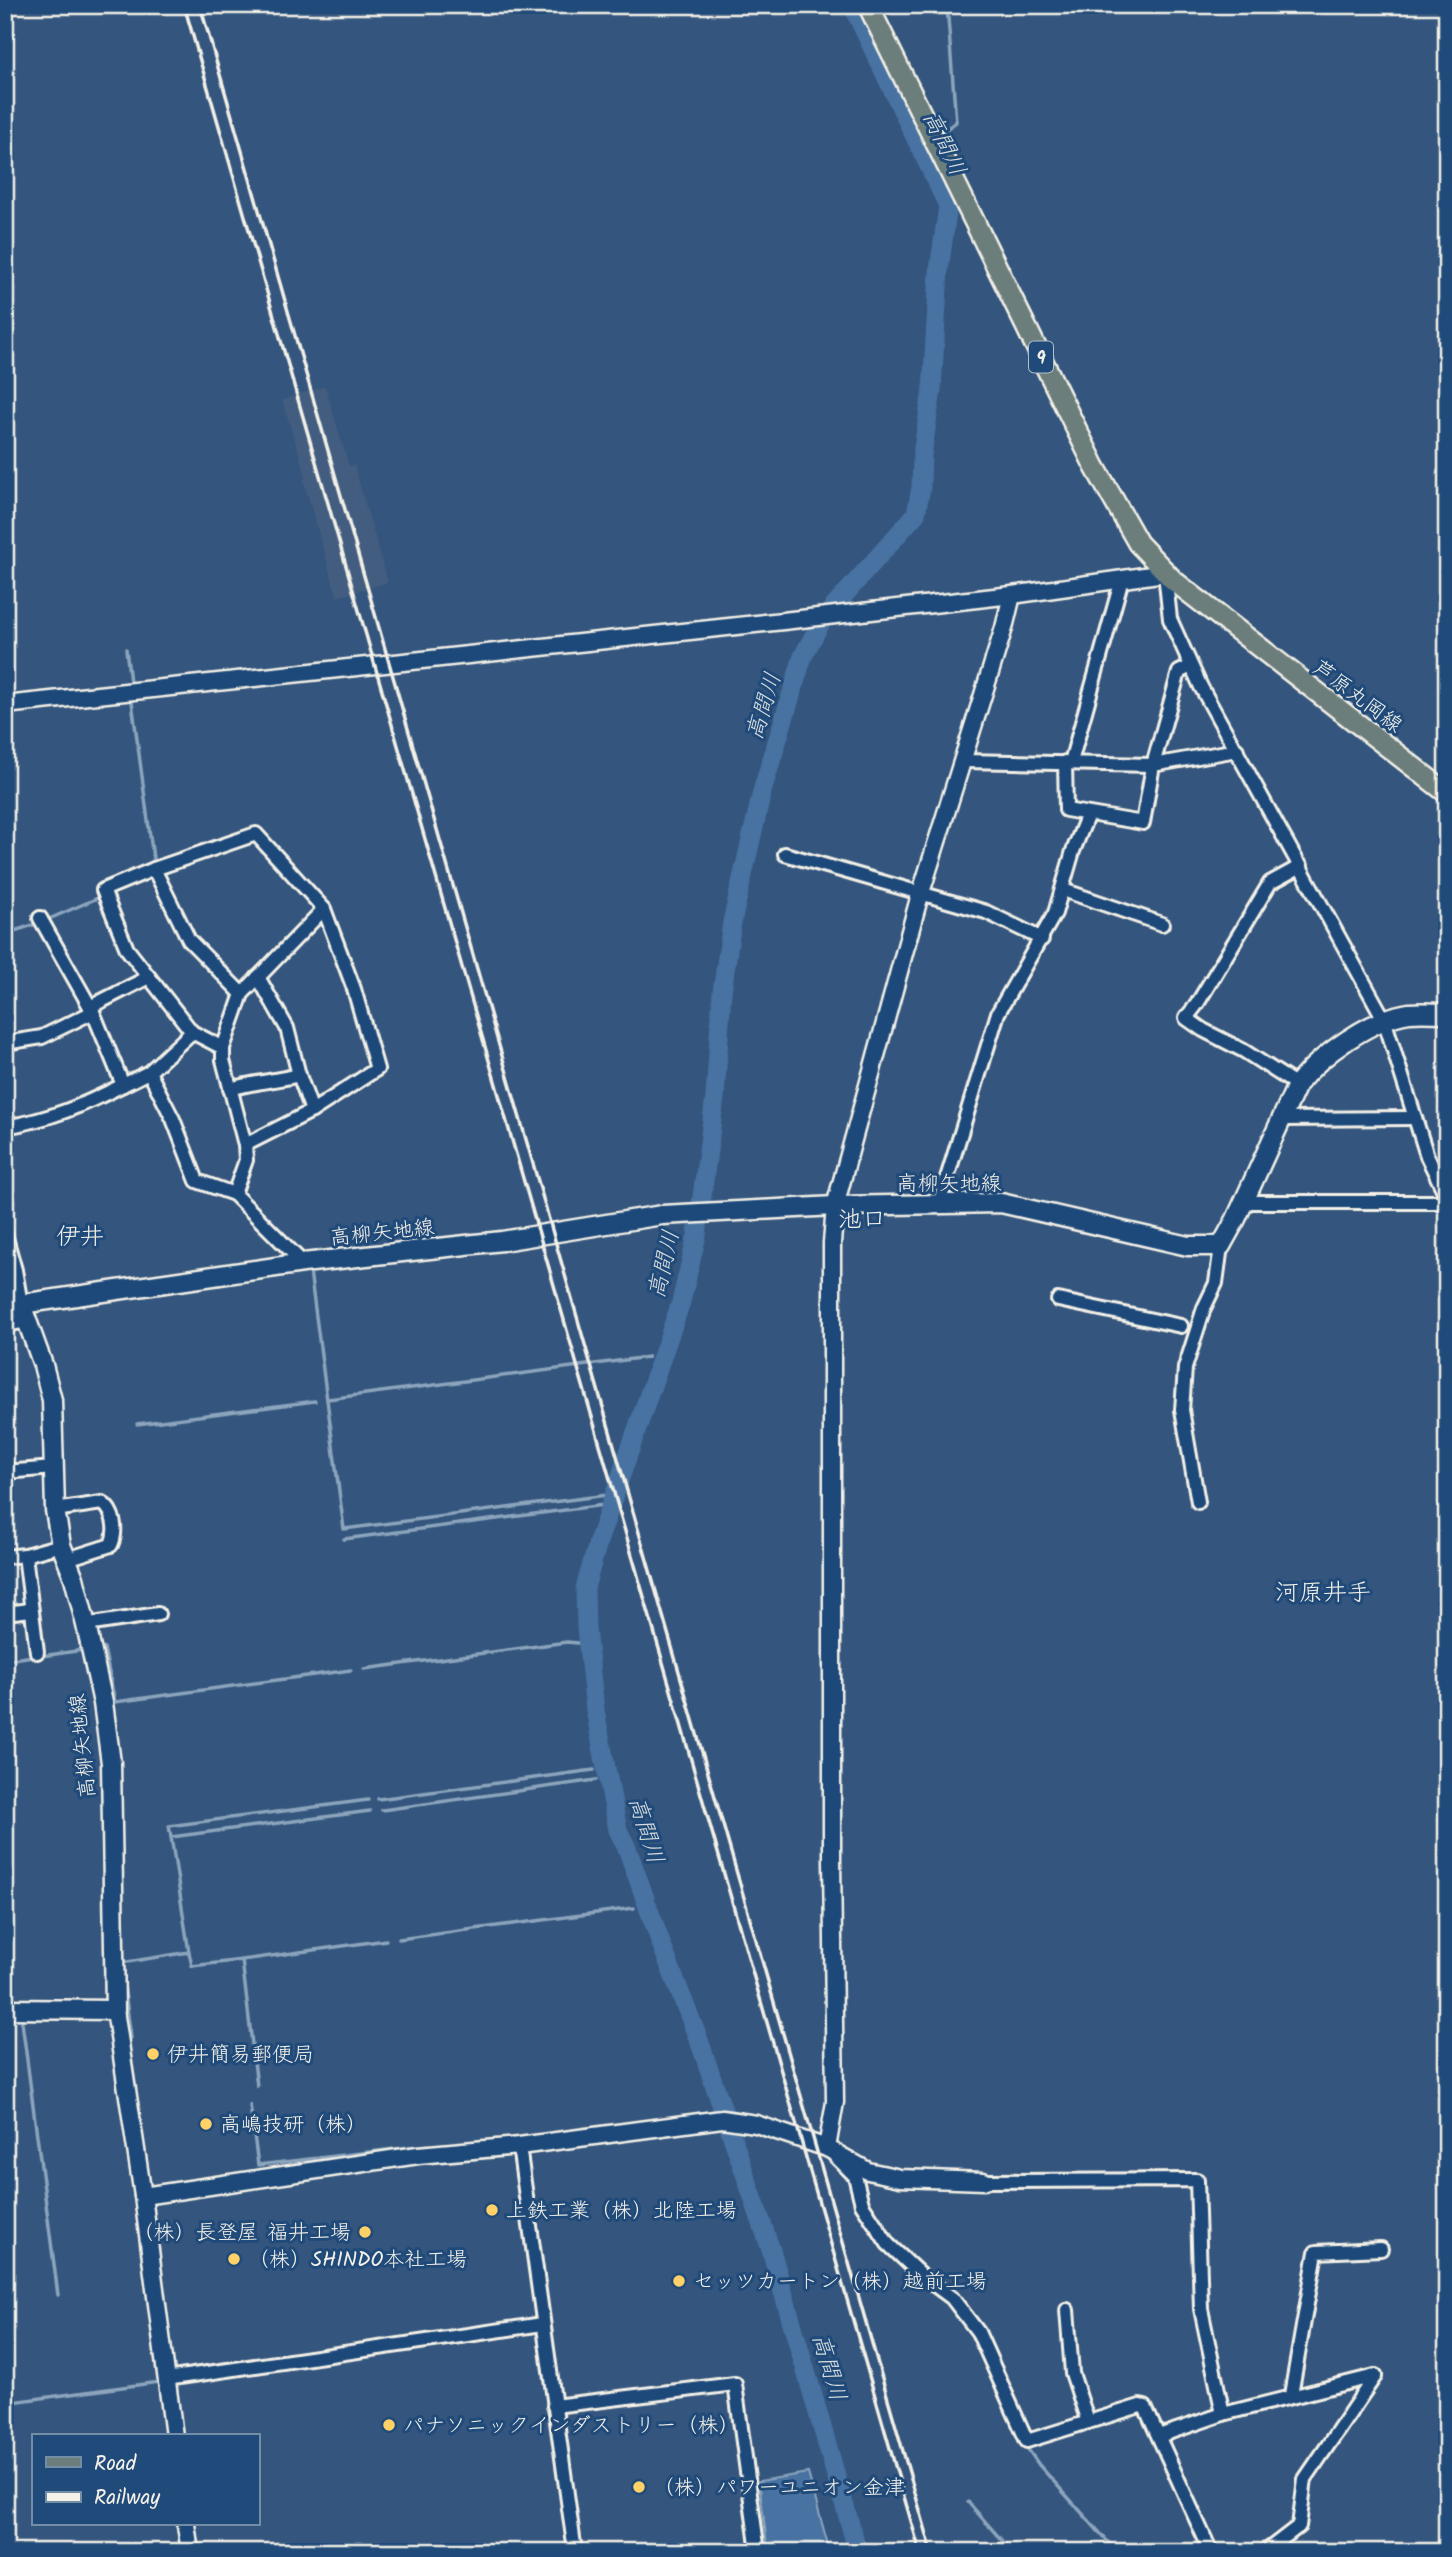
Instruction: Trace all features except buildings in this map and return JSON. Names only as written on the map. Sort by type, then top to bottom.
[{"type":"main road","name":"9","points":[[868,5],[1095,467],[1139,543],[1165,573]]},
{"type":"main road","name":"芦原丸岡線","points":[[1165,573],[1447,793]]},
{"type":"main road","points":[[1221,1246],[1297,1085],[1312,1066],[1384,1019],[1410,1013],[1447,1013]]},
{"type":"main road","name":"高柳矢地線","points":[[115,2010],[111,1763],[103,1703],[86,1625],[64,1552],[55,1510],[51,1400],[43,1365],[20,1304],[303,1264],[502,1241],[662,1215],[745,1210],[1001,1203],[1188,1246],[1221,1246]]},
{"type":"main road","points":[[5,2009],[115,2010]]},
{"type":"street","points":[[5,705],[1012,595],[1165,573],[1170,619],[1191,666],[1384,1019],[1427,1156],[1447,1200],[1244,1202]]},
{"type":"street","points":[[1122,579],[1068,762],[1066,810],[1143,823],[1153,765],[1179,672],[1191,666]]},
{"type":"street","points":[[827,2148],[835,2102],[832,1873],[832,1243],[835,1206],[921,893],[1012,595]]},
{"type":"street","points":[[963,761],[1153,765],[1237,750]]},
{"type":"street","points":[[939,1205],[998,1013],[1042,939],[1063,890],[1073,850],[1088,814]]},
{"type":"street","points":[[223,1048],[192,1032],[127,949],[103,890],[154,869],[256,834],[324,909],[354,989],[377,1069],[312,1111],[245,1145]]},
{"type":"street","points":[[785,854],[985,912],[1042,939]]},
{"type":"street","points":[[1297,1085],[1185,1018],[1197,1004],[1270,883],[1301,866]]},
{"type":"street","points":[[154,869],[189,940],[242,994]]},
{"type":"street","points":[[1063,890],[1162,924]]},
{"type":"street","points":[[234,1194],[246,1160],[245,1145],[223,1060],[223,1048],[242,994],[324,909]]},
{"type":"street","points":[[40,918],[92,1009],[122,1085]]},
{"type":"street","points":[[5,1043],[42,1037],[149,977]]},
{"type":"street","points":[[258,977],[287,1028],[312,1111]]},
{"type":"street","points":[[5,1126],[79,1108],[149,1072],[192,1032]]},
{"type":"street","points":[[149,1072],[173,1119],[197,1181],[234,1194],[303,1264]]},
{"type":"street","points":[[230,1088],[299,1075]]},
{"type":"street","points":[[1281,1119],[1415,1118]]},
{"type":"street","points":[[5,1234],[15,1270],[20,1304]]},
{"type":"street","points":[[1198,1502],[1182,1410],[1185,1368],[1204,1308],[1216,1283],[1221,1246]]},
{"type":"street","points":[[1058,1300],[1181,1326]]},
{"type":"street","points":[[5,1325],[27,1321]]},
{"type":"street","points":[[5,1472],[54,1468]]},
{"type":"street","points":[[5,1557],[111,1545],[115,1536],[112,1515],[102,1503],[55,1510]]},
{"type":"street","points":[[25,1555],[37,1652]]},
{"type":"street","points":[[5,1613],[31,1610]]},
{"type":"street","points":[[86,1625],[158,1614]]},
{"type":"street","points":[[115,2010],[143,2196],[174,2434]]},
{"type":"street","points":[[143,2196],[418,2155],[519,2146],[711,2119],[756,2124],[827,2148],[867,2171],[900,2178],[984,2181],[1197,2180],[1201,2309],[1223,2414]]},
{"type":"street","points":[[519,2146],[575,2552]]},
{"type":"street","points":[[827,2148],[855,2176],[862,2204],[888,2244],[922,2277],[952,2298],[978,2332],[1027,2441],[1140,2406],[1145,2407],[1211,2552]]},
{"type":"street","points":[[1291,2395],[1316,2252],[1381,2249]]},
{"type":"street","points":[[1067,2310],[1072,2373],[1088,2422]]},
{"type":"street","points":[[166,2378],[542,2324]]},
{"type":"street","points":[[1159,2436],[1291,2395],[1307,2394],[1375,2376],[1305,2479],[1299,2526],[1265,2552]]},
{"type":"street","points":[[554,2406],[735,2384],[758,2552]]},
{"type":"street","points":[[186,2526],[190,2552]]},
{"type":"shaded area","points":[[325,386],[349,466],[354,465],[388,582],[337,597],[303,479],[306,477],[282,400]]},
{"type":"shaded area","points":[[808,2473],[830,2552],[768,2552],[759,2481]]},
{"type":"waterway","name":"高間川","points":[[852,5],[948,206],[939,270],[932,390],[922,455],[921,487],[916,514],[823,619],[803,656],[763,788],[732,922],[722,992],[715,1097],[697,1235],[681,1302],[599,1539],[585,1588],[586,1628],[595,1710],[618,1830],[700,2043],[771,2250],[858,2552]]},
{"type":"waterway","points":[[939,134],[956,122],[947,5]]},
{"type":"waterway","points":[[126,649],[130,682]]},
{"type":"waterway","points":[[132,702],[153,858]]},
{"type":"waterway","points":[[145,877],[151,878],[162,899]]},
{"type":"waterway","points":[[49,919],[100,897]]},
{"type":"waterway","points":[[5,934],[36,924]]},
{"type":"waterway","points":[[218,978],[232,992],[233,1003]]},
{"type":"waterway","points":[[219,1038],[230,1011]]},
{"type":"waterway","points":[[310,1271],[344,1529],[607,1495]]},
{"type":"waterway","points":[[328,1399],[648,1357]]},
{"type":"waterway","points":[[137,1424],[315,1401]]},
{"type":"waterway","points":[[344,1539],[604,1505]]},
{"type":"waterway","points":[[364,1669],[567,1642],[588,1644]]},
{"type":"waterway","points":[[104,1648],[115,1702],[351,1670]]},
{"type":"waterway","points":[[42,1656],[83,1650]]},
{"type":"waterway","points":[[5,1660],[34,1656]]},
{"type":"waterway","points":[[378,1799],[594,1770]]},
{"type":"waterway","points":[[382,1810],[596,1780]]},
{"type":"waterway","points":[[171,1837],[169,1826],[368,1800]]},
{"type":"waterway","points":[[189,1952],[171,1837],[370,1811]]},
{"type":"waterway","points":[[399,1939],[634,1908]]},
{"type":"waterway","points":[[257,2086],[242,1960],[386,1940]]},
{"type":"waterway","points":[[121,1963],[189,1952],[192,1966],[242,1960]]},
{"type":"waterway","points":[[123,1977],[131,2038]]},
{"type":"waterway","points":[[5,2000],[16,2000]]},
{"type":"waterway","points":[[22,2022],[58,2295]]},
{"type":"waterway","points":[[250,2105],[258,2165],[412,2147]]},
{"type":"waterway","points":[[943,2298],[954,2311]]},
{"type":"waterway","points":[[5,2403],[159,2382]]},
{"type":"waterway","points":[[162,2408],[166,2434]]},
{"type":"waterway","points":[[1025,2445],[1039,2465],[1117,2552]]},
{"type":"waterway","points":[[968,2502],[1012,2552]]},
{"type":"waterway","points":[[177,2526],[181,2552]]},
{"type":"railway","points":[[184,5],[920,2552]]},
{"type":"railway","points":[[200,5],[932,2552]]},
{"type":"place","name":"伊井簡易郵便局","points":[[153,2054]]},
{"type":"place","name":"高嶋技研（株）","points":[[206,2124]]},
{"type":"place","name":"上鉄工業（株）北陸工場","points":[[492,2210]]},
{"type":"place","name":"（株）長登屋 福井工場","points":[[365,2232]]},
{"type":"place","name":"（株）SHINDO本社工場","points":[[234,2259]]},
{"type":"place","name":"セッツカートン（株）越前工場","points":[[679,2281]]},
{"type":"place","name":"パナソニックインダストリー（株）","points":[[389,2425]]},
{"type":"place","name":"（株）パワーユニオン金津","points":[[639,2487]]},
{"type":"district","name":"池口","points":[[862,1219]]},
{"type":"district","name":"伊井","points":[[80,1236]]},
{"type":"district","name":"河原井手","points":[[1323,1592]]}]
